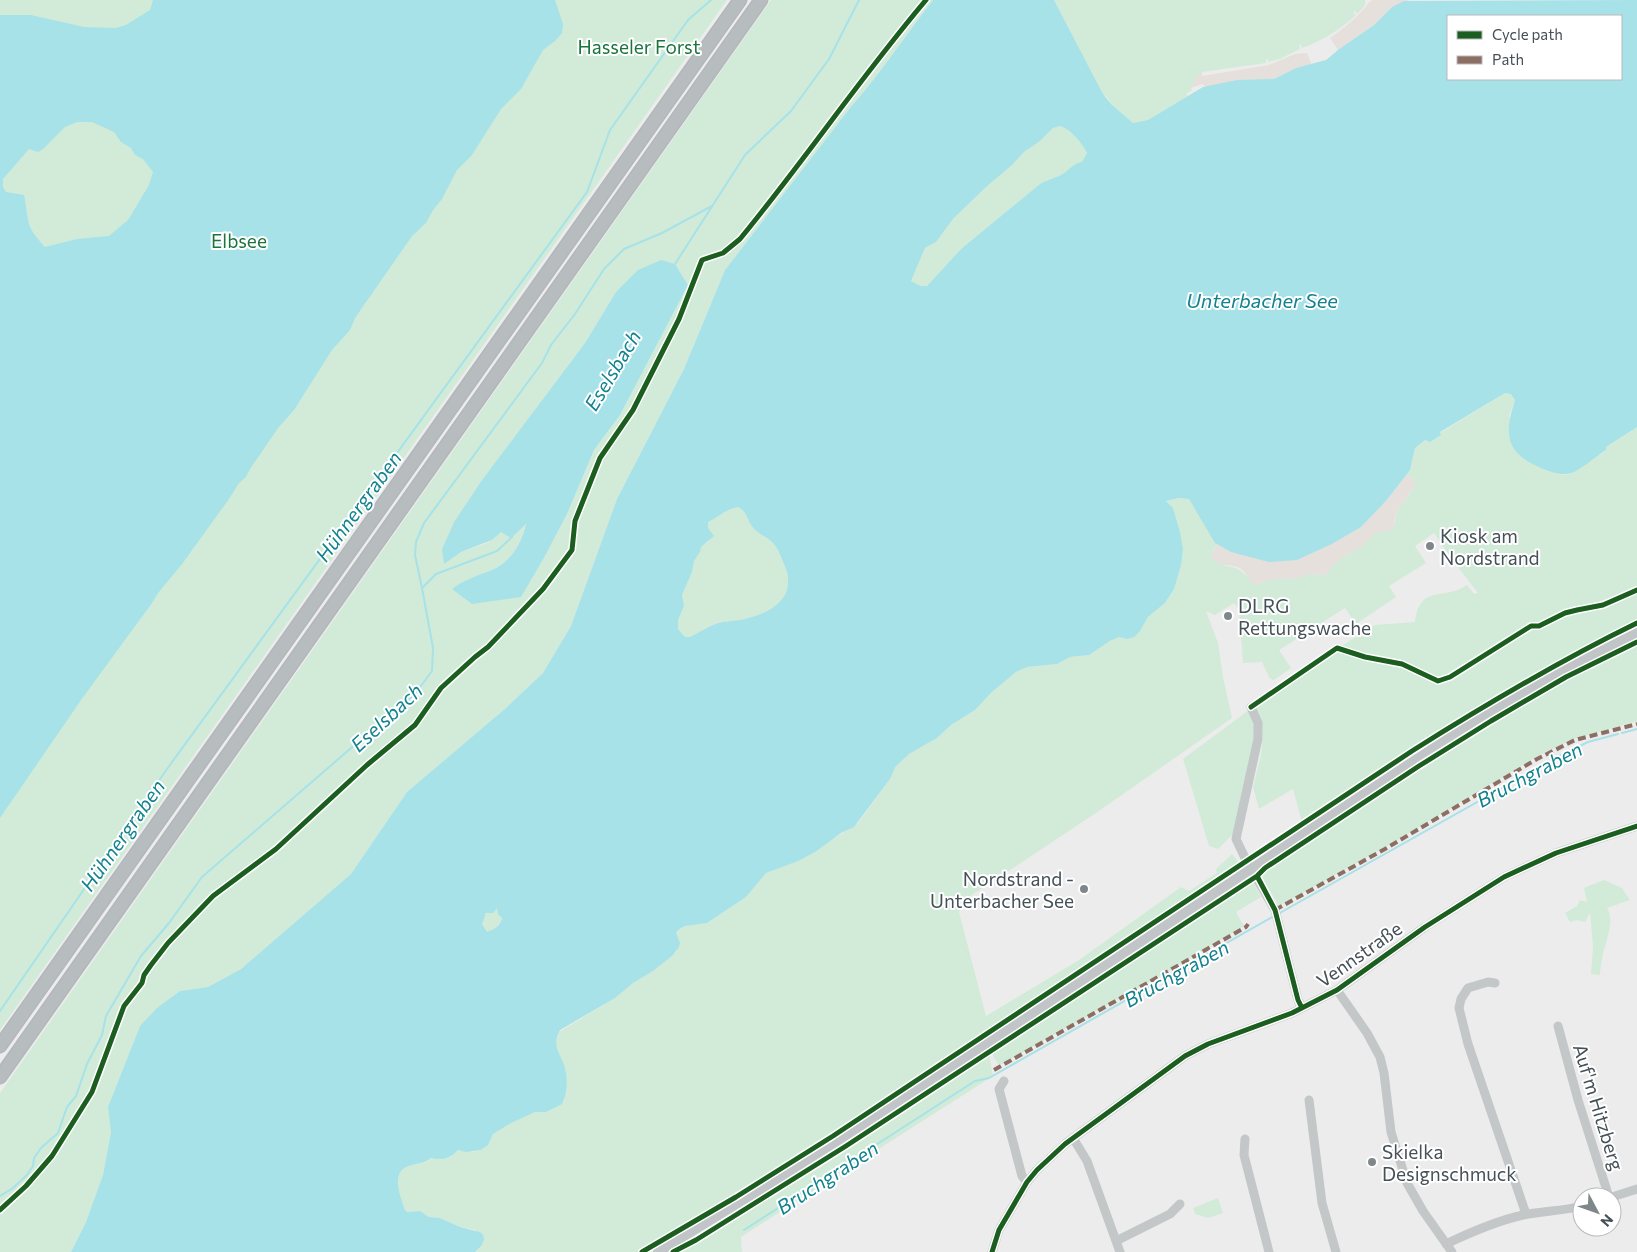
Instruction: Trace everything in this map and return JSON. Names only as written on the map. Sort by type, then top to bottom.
[{"type":"highway","points":[[0,1046],[740,0]]},
{"type":"highway","points":[[0,1076],[761,0]]},
{"type":"main road","points":[[658,1252],[843,1139],[1476,720],[1559,672],[1637,633]]},
{"type":"street","points":[[1251,707],[1258,722],[1258,739],[1236,839],[1275,910],[1296,992],[1302,1008]]},
{"type":"street","name":"Vennstraße","points":[[992,1252],[999,1230],[1027,1182],[1052,1156],[1073,1138],[1185,1056],[1208,1044],[1302,1008],[1338,990],[1425,927],[1504,878],[1556,854],[1637,826]]},
{"type":"street","points":[[1495,983],[1488,982],[1468,988],[1459,1008],[1468,1044],[1526,1214]]},
{"type":"street","points":[[1338,990],[1376,1050],[1384,1073],[1391,1132],[1401,1166],[1415,1199],[1452,1252]]},
{"type":"street","name":"Auf'm Hitzberg","points":[[1558,1026],[1578,1100],[1608,1187]]},
{"type":"street","points":[[1004,1081],[999,1090],[1022,1176],[1027,1182]]},
{"type":"street","points":[[1309,1100],[1322,1203],[1336,1252]]},
{"type":"street","points":[[1073,1138],[1087,1161],[1120,1252]]},
{"type":"street","points":[[1246,1140],[1244,1155],[1269,1252]]},
{"type":"street","points":[[1622,1194],[1637,1190]]},
{"type":"street","points":[[1116,1241],[1170,1214],[1180,1204]]},
{"type":"street","points":[[1446,1244],[1488,1225],[1526,1214],[1572,1207]]},
{"type":"green space","name":"Elbsee","points":[[0,0],[727,0],[0,1030]]},
{"type":"green space","points":[[771,0],[933,0],[725,270],[684,369],[617,499],[571,626],[543,673],[506,708],[407,792],[351,874],[241,969],[208,987],[180,991],[140,1026],[108,1107],[111,1132],[103,1175],[86,1222],[71,1252],[0,1252],[0,1093]],"holes":[[[675,264],[688,285],[620,415],[594,450],[567,514],[521,596],[484,573],[507,560],[517,548],[526,523],[501,531],[485,544],[461,552],[442,549],[454,522],[482,480],[585,343],[616,292]]]},
{"type":"green space","points":[[1054,0],[1365,0],[1365,2],[1357,14],[1355,11],[1353,12],[1356,15],[1350,21],[1337,30],[1302,48],[1299,45],[1300,49],[1280,59],[1268,62],[1268,59],[1266,63],[1202,72],[1191,88],[1192,90],[1186,94],[1188,96],[1148,120],[1133,123],[1111,104],[1103,94]]},
{"type":"green space","points":[[1060,126],[1073,133],[1085,149],[1087,153],[1082,163],[1076,164],[1061,175],[1040,184],[961,249],[927,286],[921,286],[911,281],[925,248],[936,242],[953,219],[1024,152],[1040,141],[1053,128]]},
{"type":"green space","points":[[1505,393],[1511,393],[1515,400],[1509,416],[1545,470],[1556,474],[1568,474],[1577,470],[1606,450],[1605,448],[1637,427],[1637,623],[1555,664],[1473,712],[1302,822],[1293,789],[1259,809],[1253,787],[1261,755],[1263,736],[1261,720],[1255,706],[1338,648],[1375,625],[1415,622],[1422,602],[1428,597],[1459,590],[1467,585],[1474,594],[1478,593],[1434,533],[1415,546],[1426,563],[1389,586],[1396,597],[1356,624],[1345,608],[1279,650],[1291,668],[1274,680],[1270,679],[1262,662],[1243,663],[1239,610],[1234,603],[1215,615],[1206,611],[1218,643],[1232,718],[1096,813],[973,894],[964,902],[959,912],[986,1016],[1079,960],[1181,887],[1189,891],[1217,873],[1216,869],[1232,854],[1239,863],[1087,967],[833,1135],[736,1196],[638,1252],[475,1252],[479,1249],[476,1230],[460,1227],[440,1218],[429,1217],[420,1211],[407,1212],[405,1210],[398,1185],[400,1173],[404,1168],[412,1164],[426,1162],[432,1158],[448,1156],[458,1150],[472,1152],[484,1149],[491,1136],[503,1127],[528,1115],[564,1102],[566,1071],[556,1043],[559,1032],[615,998],[677,951],[676,933],[678,930],[688,925],[707,923],[746,897],[766,873],[788,864],[858,823],[890,779],[894,767],[909,754],[937,738],[951,725],[975,710],[992,692],[1016,672],[1026,667],[1057,664],[1070,657],[1089,655],[1110,641],[1119,637],[1127,639],[1140,631],[1148,617],[1165,603],[1174,589],[1176,579],[1180,532],[1173,508],[1166,501],[1179,498],[1189,499],[1217,544],[1213,551],[1225,566],[1242,571],[1254,585],[1274,579],[1298,578],[1307,574],[1325,575],[1338,561],[1361,547],[1375,533],[1385,531],[1395,523],[1399,508],[1415,485],[1415,480],[1406,475],[1410,470],[1415,448],[1425,440],[1429,442],[1441,435],[1440,433]]},
{"type":"green space","points":[[738,507],[745,513],[751,525],[758,533],[770,540],[778,550],[788,576],[784,596],[773,608],[757,616],[717,623],[690,637],[685,637],[678,629],[678,620],[684,606],[682,595],[701,547],[709,541],[711,532],[707,528],[708,521],[730,509]]},
{"type":"green space","points":[[1637,643],[1637,721],[1574,739],[1536,757],[1384,848],[1279,906],[1262,877],[1264,871],[1560,681]]},
{"type":"green space","points":[[1249,710],[1256,722],[1255,740],[1233,834],[1218,849],[1209,846],[1183,759]]},
{"type":"green space","points":[[1604,880],[1622,888],[1630,900],[1607,908],[1610,926],[1600,975],[1591,974],[1593,947],[1590,913],[1585,922],[1577,920],[1570,922],[1565,913],[1577,906],[1580,900],[1587,902],[1584,888]]},
{"type":"green space","points":[[1253,882],[1261,897],[1236,912],[1244,926],[1167,972],[1002,1064],[998,1064],[992,1054]]},
{"type":"green space","points":[[497,908],[502,918],[500,923],[487,933],[482,921],[484,916]]},
{"type":"green space","points":[[989,1052],[993,1076],[741,1237],[742,1252],[675,1252],[795,1180]]},
{"type":"green space","points":[[1218,1198],[1223,1213],[1208,1218],[1195,1214],[1193,1208]]},
{"type":"sand","points":[[1372,0],[1410,0],[1392,7],[1374,25],[1338,50],[1330,38],[1339,32]]},
{"type":"sand","points":[[1307,53],[1312,65],[1296,68],[1274,79],[1206,87],[1202,84],[1191,88],[1197,75],[1202,72],[1202,76],[1269,65],[1295,54]]},
{"type":"sand","points":[[1406,475],[1415,480],[1415,485],[1398,510],[1394,526],[1389,531],[1375,533],[1361,547],[1338,561],[1325,575],[1307,574],[1298,578],[1274,579],[1254,585],[1241,569],[1223,565],[1211,557],[1217,544],[1231,552],[1297,560],[1332,544],[1361,527],[1386,501]]},
{"type":"water","name":"Elbsee","points":[[153,0],[555,0],[563,24],[562,33],[543,50],[521,89],[501,109],[472,155],[457,170],[442,199],[426,223],[412,236],[355,318],[350,330],[332,350],[294,410],[278,428],[246,477],[239,483],[182,564],[158,593],[81,700],[0,818],[0,15],[31,15],[84,27],[116,28],[126,25],[150,10]],"holes":[[[77,122],[92,122],[114,132],[121,142],[131,148],[135,155],[143,159],[153,172],[149,185],[128,220],[109,236],[77,239],[45,247],[30,227],[24,195],[6,192],[3,187],[3,179],[29,149],[38,152],[65,127]]]},
{"type":"water","name":"Unterbacher See","points":[[933,0],[1054,0],[1103,94],[1111,104],[1133,123],[1148,120],[1203,87],[1237,80],[1274,79],[1296,68],[1326,60],[1374,25],[1392,7],[1404,1],[1637,0],[1637,427],[1606,447],[1606,450],[1574,472],[1567,474],[1556,473],[1529,462],[1514,449],[1510,441],[1509,423],[1515,400],[1511,394],[1505,393],[1440,432],[1441,435],[1430,442],[1425,440],[1415,448],[1410,470],[1386,501],[1361,527],[1332,544],[1297,560],[1269,562],[1231,552],[1215,543],[1189,499],[1179,498],[1166,501],[1173,508],[1180,532],[1183,549],[1181,565],[1174,589],[1165,603],[1148,617],[1134,637],[1127,639],[1119,637],[1089,655],[1070,657],[1057,664],[1027,667],[1016,672],[992,692],[975,710],[951,725],[937,738],[909,754],[895,767],[890,779],[854,827],[841,833],[815,852],[798,861],[766,873],[746,897],[707,923],[685,926],[678,930],[676,933],[680,943],[673,955],[615,998],[560,1030],[556,1041],[565,1068],[567,1081],[562,1104],[546,1112],[535,1112],[511,1123],[493,1134],[488,1145],[481,1150],[466,1152],[458,1150],[449,1157],[442,1159],[431,1158],[405,1168],[400,1172],[398,1184],[405,1210],[407,1212],[420,1211],[429,1217],[440,1218],[460,1227],[480,1232],[484,1239],[482,1245],[475,1252],[71,1252],[86,1222],[103,1175],[111,1132],[108,1107],[140,1026],[157,1008],[180,991],[208,987],[241,969],[351,874],[407,792],[506,708],[543,673],[571,626],[617,499],[684,369],[725,270],[872,82]],"holes":[[[1060,126],[1076,137],[1087,153],[1082,162],[1074,165],[1061,175],[1040,184],[961,249],[927,286],[921,286],[911,281],[925,248],[936,242],[953,219],[1024,152],[1040,141],[1053,128]],[[738,507],[743,511],[758,533],[770,540],[778,550],[786,568],[788,579],[784,596],[773,608],[757,616],[718,623],[690,637],[685,637],[678,629],[678,620],[684,606],[682,595],[701,547],[714,536],[708,528],[708,522],[726,511]],[[497,908],[498,914],[502,918],[500,923],[497,927],[487,932],[482,924],[486,913],[493,913]]]},
{"type":"water","points":[[661,260],[675,264],[688,285],[620,415],[594,450],[567,514],[545,556],[521,597],[472,604],[452,589],[467,580],[493,570],[507,560],[517,548],[526,524],[511,538],[501,532],[492,540],[461,552],[444,564],[442,549],[454,522],[482,480],[585,343],[616,292],[638,270]]},
{"type":"waterway","name":"Hühnergraben","points":[[0,1011],[167,769],[587,192],[610,130],[688,20],[711,0]]},
{"type":"waterway","name":"Eselsbach","points":[[675,264],[745,155],[791,111],[829,59],[859,0]]},
{"type":"waterway","points":[[422,588],[415,555],[416,542],[424,523],[542,363],[551,345],[575,314],[604,269],[624,249],[662,233],[712,206]]},
{"type":"waterway","name":"Eselsbach","points":[[0,1196],[13,1188],[27,1175],[33,1166],[34,1158],[41,1148],[58,1133],[67,1107],[76,1096],[87,1064],[102,1035],[106,1016],[141,956],[169,923],[202,877],[415,694],[432,671],[433,648],[422,588],[436,574],[497,551],[512,537]]},
{"type":"waterway","name":"Bruchgraben","points":[[1622,733],[1637,729]]},
{"type":"waterway","name":"Bruchgraben","points":[[1278,914],[1559,756],[1588,742],[1618,734]]},
{"type":"waterway","name":"Bruchgraben","points":[[744,1230],[975,1081],[989,1078],[1274,916]]},
{"type":"marked path","points":[[1275,910],[1385,849],[1537,759],[1575,740],[1637,724]]},
{"type":"marked path","points":[[994,1070],[1246,927],[1248,924]]},
{"type":"cycle path","points":[[0,1210],[26,1186],[52,1156],[92,1092],[124,1006],[142,983],[144,975],[168,943],[213,896],[276,849],[367,765],[415,725],[441,688],[488,647],[543,589],[572,550],[575,521],[600,458],[633,410],[679,319],[702,260],[723,253],[740,239],[926,0]]},
{"type":"cycle path","points":[[1251,707],[1337,648],[1365,657],[1402,664],[1438,681],[1450,677],[1531,626],[1539,626],[1565,613],[1603,605],[1637,590]]},
{"type":"cycle path","points":[[642,1252],[736,1197],[833,1136],[1412,751],[1523,684],[1637,623]]},
{"type":"cycle path","points":[[673,1252],[696,1240],[846,1146],[1257,876],[1265,868],[1419,766],[1566,677],[1637,642]]},
{"type":"cycle path","points":[[992,1252],[999,1230],[1027,1182],[1037,1170],[1065,1144],[1185,1056],[1208,1044],[1292,1013],[1337,990],[1425,927],[1504,877],[1556,853],[1637,826]]},
{"type":"cycle path","points":[[1257,876],[1275,910],[1298,1000],[1302,1008]]},
{"type":"place","name":"Kiosk am Nordstrand","points":[[1430,546]]},
{"type":"place","name":"DLRG Rettungswache","points":[[1228,616]]},
{"type":"place","name":"Nordstrand - Unterbacher See","points":[[1084,889]]},
{"type":"place","name":"Skielka Designschmuck","points":[[1372,1162]]},
{"type":"park label","name":"Hasseler Forst","points":[[639,46]]}]
